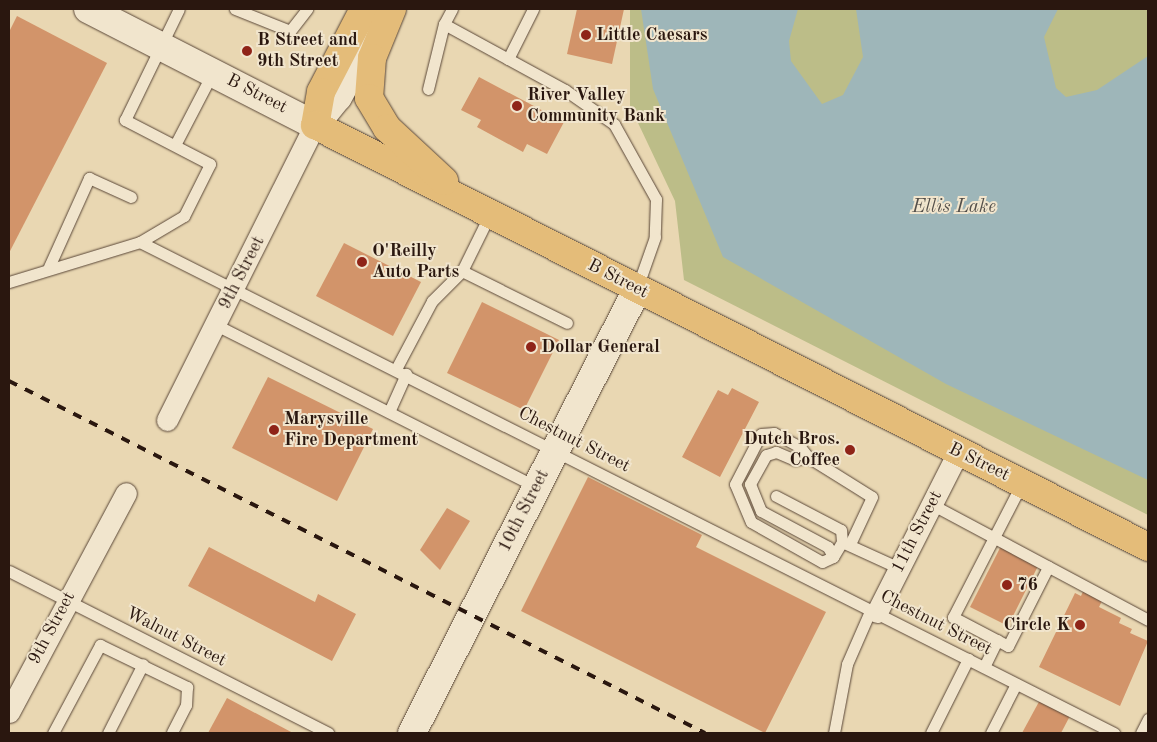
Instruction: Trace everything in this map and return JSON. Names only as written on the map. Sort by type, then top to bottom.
[{"type":"highway","name":"9th Street","points":[[315,125],[321,92],[364,9]]},
{"type":"highway","points":[[390,9],[368,75],[373,108],[388,128],[479,209]]},
{"type":"highway","name":"B Street","points":[[315,125],[1148,547]]},
{"type":"street","name":"B Street","points":[[88,9],[315,125]]},
{"type":"street","name":"9th Street","points":[[167,420],[236,287],[315,125],[338,97],[390,9]]},
{"type":"street","name":"10th Street","points":[[412,733],[637,289]]},
{"type":"street","name":"11th Street","points":[[874,611],[899,568],[958,452]]},
{"type":"street","name":"9th Street","points":[[9,712],[66,600],[126,493]]},
{"type":"lane","points":[[9,282],[140,242],[184,216],[210,164],[125,120],[179,9]]},
{"type":"lane","points":[[235,9],[290,31],[307,9]]},
{"type":"lane","points":[[428,89],[444,24],[452,9]]},
{"type":"lane","points":[[508,59],[533,9]]},
{"type":"lane","points":[[444,24],[508,59],[614,124],[632,152],[656,199],[658,213],[656,237],[637,289]]},
{"type":"lane","points":[[175,145],[213,72]]},
{"type":"lane","points":[[48,269],[89,178],[131,197]]},
{"type":"lane","points":[[396,369],[432,301],[462,271],[479,209]]},
{"type":"lane","name":"Chestnut Street","points":[[140,242],[236,287],[555,451],[1114,733]]},
{"type":"lane","points":[[462,271],[567,323]]},
{"type":"lane","points":[[216,325],[537,487]]},
{"type":"lane","points":[[389,412],[406,374]]},
{"type":"lane","points":[[774,433],[800,447],[808,458],[872,497],[846,543],[833,558],[822,562],[751,522],[735,484],[761,434],[774,433]]},
{"type":"lane","points":[[808,458],[795,460],[776,452],[766,455],[750,484],[761,511],[828,548],[833,558]]},
{"type":"lane","points":[[1022,483],[953,617],[1008,646],[1048,567]]},
{"type":"lane","points":[[776,496],[841,530],[846,543],[899,568]]},
{"type":"lane","points":[[931,504],[1148,620]]},
{"type":"lane","name":"Walnut Street","points":[[9,571],[328,733]]},
{"type":"lane","points":[[834,733],[846,664],[874,611]]},
{"type":"lane","points":[[984,667],[997,640]]},
{"type":"lane","points":[[53,733],[95,647],[106,646],[188,687],[186,705],[172,733]]},
{"type":"lane","points":[[931,733],[968,659]]},
{"type":"lane","points":[[108,733],[143,664]]},
{"type":"lane","points":[[991,733],[1016,684]]},
{"type":"lane","points":[[1141,733],[1148,720]]},
{"type":"green space","name":"Ellis Lake","points":[[630,9],[1148,9],[1148,515],[684,280],[675,201],[630,106]]},
{"type":"water","name":"Ellis Lake","points":[[641,9],[798,9],[789,41],[791,61],[822,104],[843,95],[863,57],[856,9],[1058,9],[1044,37],[1056,88],[1066,97],[1097,90],[1148,56],[1148,480],[946,384],[723,257],[653,89]]},
{"type":"building","points":[[577,9],[624,9],[612,64],[567,54]]},
{"type":"building","points":[[17,16],[107,63],[9,253],[9,32]]},
{"type":"building","points":[[479,77],[564,122],[547,154],[527,144],[523,152],[477,127],[481,120],[461,110]]},
{"type":"building","points":[[344,243],[421,282],[393,336],[316,296]]},
{"type":"building","points":[[482,302],[559,340],[524,410],[447,373]]},
{"type":"building","points":[[268,377],[373,429],[337,501],[232,448]]},
{"type":"building","points":[[732,388],[759,402],[720,477],[682,457],[718,390],[728,395]]},
{"type":"building","points":[[588,477],[702,535],[696,547],[826,612],[765,733],[521,611]]},
{"type":"building","points":[[447,508],[470,521],[440,570],[420,550]]},
{"type":"building","points":[[1002,544],[1039,564],[1008,626],[970,607]]},
{"type":"building","points":[[209,547],[315,602],[318,594],[356,614],[332,661],[188,586]]},
{"type":"building","points":[[1085,587],[1104,597],[1099,607],[1121,618],[1119,623],[1132,629],[1130,633],[1148,641],[1120,706],[1039,667],[1075,593],[1081,596]]},
{"type":"building","points":[[227,698],[293,733],[208,733]]},
{"type":"building","points":[[1041,698],[1071,714],[1061,733],[1022,733]]},
{"type":"railway","points":[[9,381],[705,733]]},
{"type":"place","name":"Little Caesars","points":[[586,35]]},
{"type":"place","name":"B Street and 9th Street","points":[[247,51]]},
{"type":"place","name":"River Valley Community Bank","points":[[517,106]]},
{"type":"place","name":"O'Reilly Auto Parts","points":[[362,262]]},
{"type":"place","name":"Dollar General","points":[[531,347]]},
{"type":"place","name":"Marysville Fire Department","points":[[274,430]]},
{"type":"place","name":"Dutch Bros. Coffee","points":[[850,450]]},
{"type":"place","name":"76","points":[[1007,585]]},
{"type":"place","name":"Circle K","points":[[1080,625]]}]
